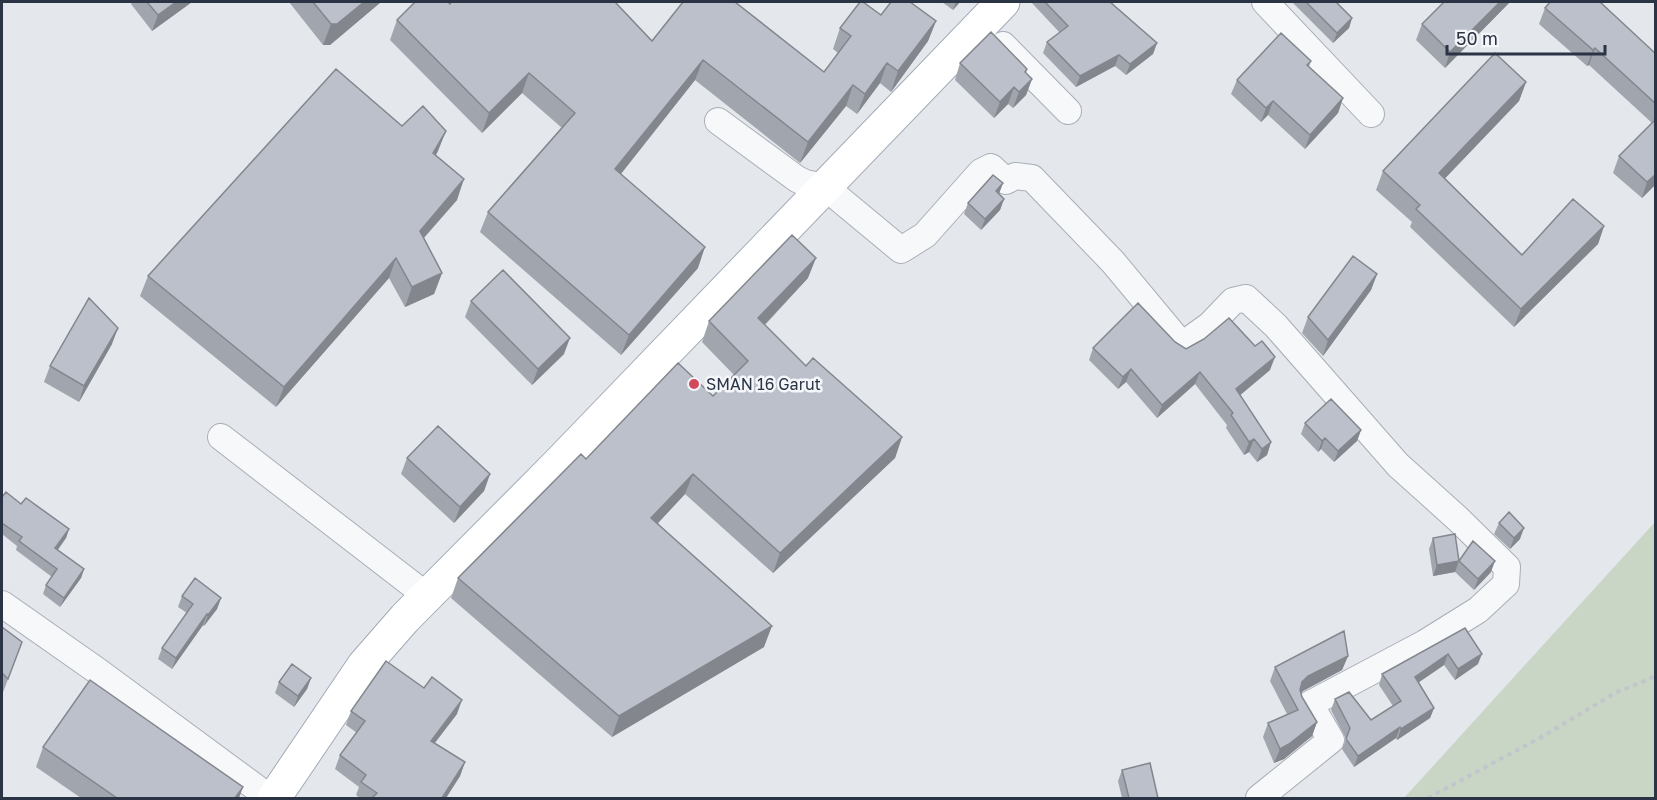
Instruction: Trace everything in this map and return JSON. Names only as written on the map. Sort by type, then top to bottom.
[{"type":"main road","points":[[272,798],[364,665],[426,596],[559,463],[993,13]]},
{"type":"street","points":[[1265,2],[1371,114]]},
{"type":"street","points":[[993,13],[1068,111]]},
{"type":"street","points":[[718,121],[797,179],[825,187],[901,250],[925,235],[981,172],[991,167],[1006,180],[1015,176],[1032,178],[1113,262],[1182,345],[1210,325],[1233,301],[1246,298],[1276,326],[1398,465],[1507,567],[1506,584],[1478,610],[1425,644],[1310,704],[1331,740],[1259,798]]},
{"type":"street","points":[[221,437],[426,596]]},
{"type":"street","points":[[2,604],[272,798]]},
{"type":"path","points":[[1428,798],[1535,741],[1615,693],[1656,676]]},
{"type":"green space","points":[[1655,522],[1655,798],[1404,798]]},
{"type":"building","points":[[147,2],[176,2],[158,15]]},
{"type":"building","points":[[313,2],[364,2],[337,24],[331,24]]},
{"type":"building","points":[[415,2],[448,2],[450,4],[451,2],[615,2],[652,41],[683,2],[735,2],[824,72],[851,36],[840,28],[860,2],[881,15],[891,2],[910,2],[936,21],[898,71],[887,63],[865,94],[853,85],[808,142],[703,60],[615,169],[705,247],[629,335],[488,212],[575,113],[529,73],[489,113],[397,20]]},
{"type":"building","points":[[1045,2],[1110,2],[1157,43],[1130,64],[1119,55],[1080,76],[1047,42],[1068,26]]},
{"type":"building","points":[[1306,2],[1336,2],[1352,18],[1337,33]]},
{"type":"building","points":[[1444,2],[1500,2],[1450,52],[1422,24]]},
{"type":"building","points":[[1550,2],[1600,2],[1656,54],[1656,104],[1595,48],[1593,50],[1545,8]]},
{"type":"building","points":[[991,32],[1027,69],[1025,72],[1032,79],[1019,92],[1014,87],[1000,102],[960,63]]},
{"type":"building","points":[[1281,33],[1311,61],[1307,65],[1343,98],[1310,135],[1273,101],[1266,108],[1237,80]]},
{"type":"building","points":[[1495,53],[1526,82],[1439,173],[1522,255],[1573,199],[1604,226],[1521,309],[1416,209],[1420,205],[1383,171]]},
{"type":"building","points":[[336,69],[402,126],[423,106],[446,131],[433,153],[464,179],[420,231],[442,273],[412,287],[396,258],[284,387],[148,276]]},
{"type":"building","points":[[1656,119],[1656,174],[1647,182],[1619,156]]},
{"type":"building","points":[[993,175],[1003,183],[996,191],[1004,199],[985,219],[968,203]]},
{"type":"building","points":[[792,235],[816,258],[758,318],[806,366],[813,358],[902,437],[780,553],[693,474],[651,518],[772,626],[619,716],[458,578],[581,454],[586,459],[678,363],[713,396],[748,361],[709,321]]},
{"type":"building","points":[[1353,256],[1377,274],[1328,340],[1308,317]]},
{"type":"building","points":[[503,270],[570,338],[538,369],[471,301]]},
{"type":"building","points":[[89,298],[118,328],[84,386],[50,366]]},
{"type":"building","points":[[1138,303],[1175,342],[1186,349],[1204,339],[1229,318],[1255,346],[1262,341],[1275,357],[1236,389],[1271,442],[1262,449],[1254,439],[1249,442],[1231,415],[1233,413],[1200,372],[1162,405],[1131,369],[1123,377],[1093,348]]},
{"type":"building","points":[[1331,399],[1361,430],[1338,451],[1325,438],[1322,441],[1305,423]]},
{"type":"building","points":[[438,426],[490,474],[460,507],[407,458]]},
{"type":"building","points":[[6,492],[21,504],[26,498],[69,529],[55,548],[84,569],[64,598],[46,585],[57,569],[19,541],[22,537],[2,523],[2,497]]},
{"type":"building","points":[[1509,512],[1524,528],[1514,538],[1499,523]]},
{"type":"building","points":[[1455,534],[1459,561],[1437,565],[1433,538]]},
{"type":"building","points":[[1473,541],[1495,561],[1478,579],[1459,561]]},
{"type":"building","points":[[195,578],[221,598],[176,658],[162,648],[193,604],[182,596]]},
{"type":"building","points":[[2,627],[22,642],[8,679],[2,673]]},
{"type":"building","points":[[1465,628],[1482,654],[1458,669],[1448,654],[1415,677],[1434,708],[1401,729],[1400,727],[1358,756],[1346,739],[1350,728],[1335,699],[1349,692],[1371,720],[1401,701],[1382,674]]},
{"type":"building","points":[[1344,631],[1348,656],[1308,676],[1302,682],[1300,690],[1302,697],[1317,722],[1280,749],[1268,723],[1298,710],[1275,667]]},
{"type":"building","points":[[386,661],[424,688],[432,677],[462,700],[431,741],[465,762],[442,798],[372,798],[377,793],[361,782],[366,775],[340,755],[365,721],[351,711]]},
{"type":"building","points":[[292,664],[311,678],[298,696],[279,682]]},
{"type":"building","points":[[90,680],[243,787],[235,798],[117,798],[43,747]]},
{"type":"building","points":[[1150,763],[1158,798],[1129,798],[1122,770]]},
{"type":"place","name":"SMAN 16 Garut","points":[[694,384]]}]
